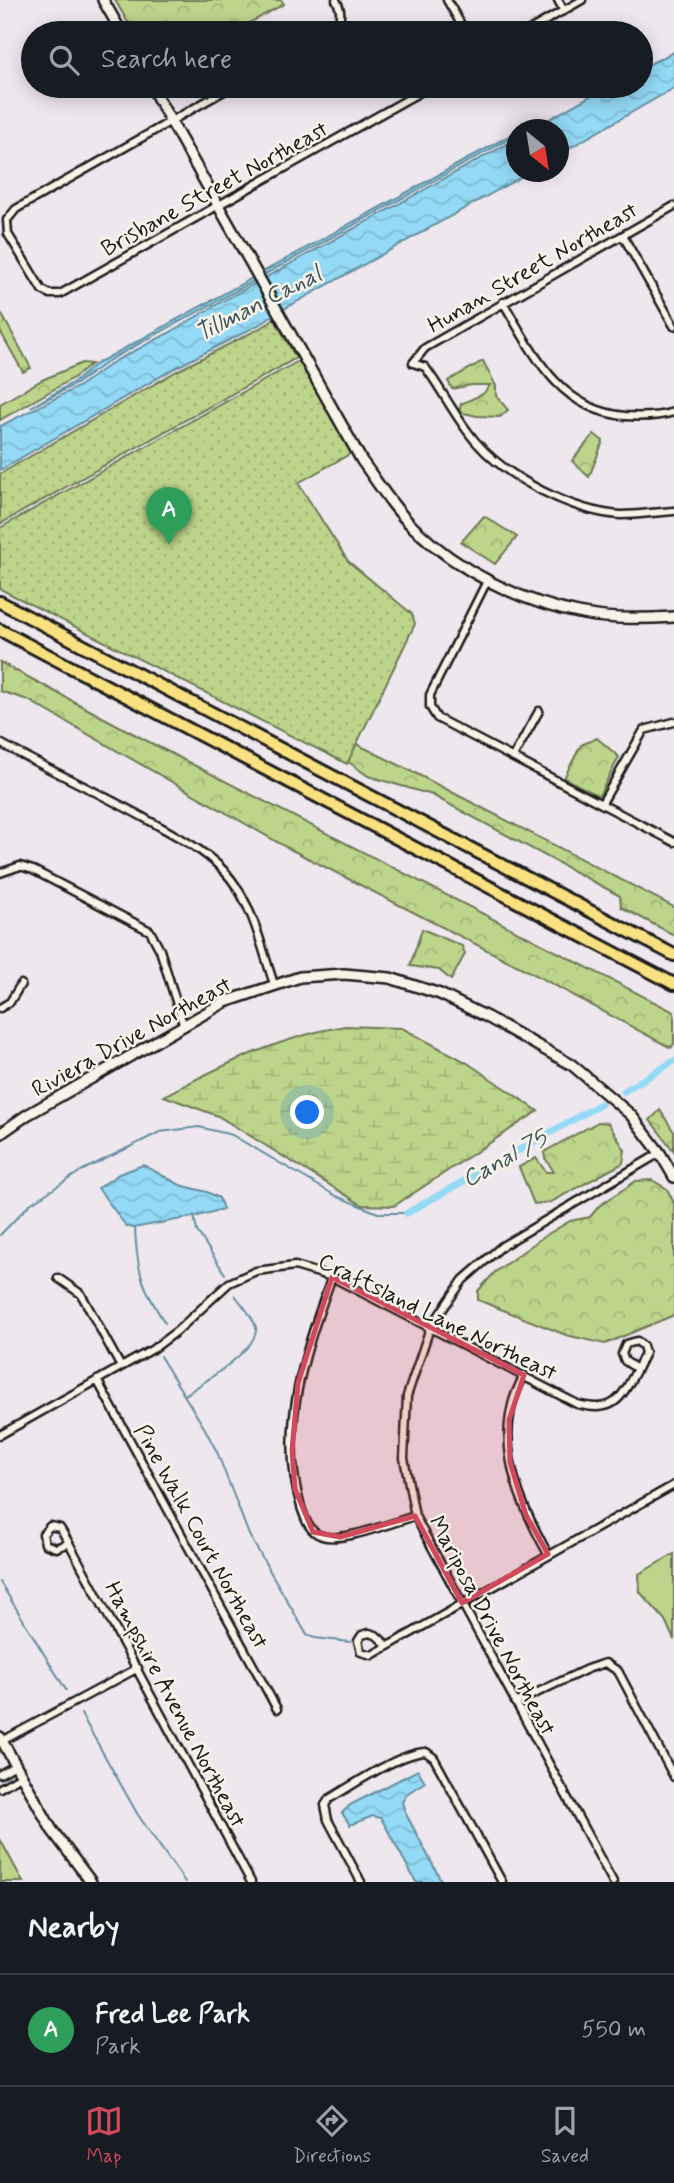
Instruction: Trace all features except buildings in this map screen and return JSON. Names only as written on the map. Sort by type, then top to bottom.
[{"type":"highway","points":[[0,602],[674,955]]},
{"type":"highway","points":[[0,630],[674,984]]},
{"type":"street","points":[[103,0],[115,21]]},
{"type":"street","points":[[336,0],[341,9],[339,21]]},
{"type":"street","points":[[447,0],[459,21]]},
{"type":"street","points":[[558,0],[564,10]]},
{"type":"street","points":[[545,21],[582,0]]},
{"type":"street","points":[[158,98],[362,460],[386,495],[413,527],[446,555],[487,581],[538,602],[584,615],[637,619],[674,617]]},
{"type":"street","points":[[171,121],[212,98]]},
{"type":"street","name":"Brisbane Street Northeast","points":[[171,121],[16,209],[6,220],[8,234],[42,290],[50,294],[60,294],[410,98]]},
{"type":"street","name":"Hunan Street Northeast","points":[[674,206],[425,348],[413,363],[425,367],[477,443],[524,482],[568,503],[620,515],[674,511]]},
{"type":"street","points":[[623,236],[674,326]]},
{"type":"street","points":[[503,302],[538,362],[555,383],[581,403],[611,414],[643,417],[674,412]]},
{"type":"street","points":[[487,581],[430,695],[430,707],[437,719],[674,842]]},
{"type":"street","points":[[513,757],[539,711]]},
{"type":"street","points":[[602,803],[644,730],[674,722]]},
{"type":"street","points":[[1,746],[126,808],[193,845],[209,857],[231,879],[242,895],[252,916],[274,984]]},
{"type":"street","points":[[0,873],[20,866],[33,870],[150,931],[160,950],[184,1027]]},
{"type":"street","name":"Riviera Drive Northeast","points":[[0,1134],[27,1115],[225,1002],[300,977],[344,974],[391,978],[440,994],[572,1065],[623,1106],[660,1153],[674,1177]]},
{"type":"street","points":[[0,1008],[10,1002],[21,984]]},
{"type":"street","name":"Mariposa Drive Northeast","points":[[613,1882],[415,1516],[404,1458],[407,1396],[430,1328],[463,1280],[502,1246],[660,1153]]},
{"type":"street","name":"Craftsland Lane Northeast","points":[[0,1435],[153,1349],[177,1331],[229,1283],[256,1271],[295,1266],[332,1278],[577,1404],[594,1409],[611,1405],[625,1391],[637,1369]]},
{"type":"street","points":[[58,1278],[80,1294],[121,1367]]},
{"type":"street","points":[[332,1278],[313,1327],[298,1383],[292,1450],[295,1489],[304,1518],[313,1532],[324,1537],[340,1537],[415,1516]]},
{"type":"street","points":[[636,1341],[645,1349],[645,1357],[637,1369],[625,1361],[622,1354],[623,1347],[629,1342],[636,1341]]},
{"type":"street","points":[[524,1375],[512,1402],[509,1420],[510,1462],[526,1515],[548,1554]]},
{"type":"street","name":"Pine Walk Court Northeast","points":[[97,1380],[276,1709]]},
{"type":"street","points":[[387,1646],[372,1633],[362,1635],[358,1641],[361,1651],[368,1655],[387,1646],[674,1485]]},
{"type":"street","name":"Hampshire Avenue Northeast","points":[[69,1543],[251,1882]]},
{"type":"street","points":[[515,1703],[605,1663],[618,1671],[674,1777]]},
{"type":"street","points":[[91,1882],[52,1830],[1,1739],[138,1668]]},
{"type":"street","points":[[361,1882],[328,1820],[325,1805],[329,1800],[404,1757],[426,1752],[434,1758],[502,1882]]},
{"type":"street","points":[[0,1774],[16,1765]]},
{"type":"street","points":[[0,1788],[21,1776]]},
{"type":"highlighted area","points":[[332,1277],[524,1375],[509,1420],[510,1462],[526,1515],[548,1554],[462,1603],[415,1516],[340,1537],[313,1532],[295,1489],[292,1450],[298,1383]]},
{"type":"green space","points":[[115,0],[281,0],[284,4],[253,21],[127,21]]},
{"type":"green space","points":[[0,311],[31,368],[23,372],[0,331]]},
{"type":"green space","points":[[274,318],[296,358],[0,524],[0,474],[177,371],[268,324]]},
{"type":"green space","points":[[304,358],[355,451],[298,483],[348,561],[412,614],[415,624],[347,764],[0,589],[0,528]]},
{"type":"green space","points":[[483,361],[496,386],[496,396],[508,410],[500,417],[459,412],[461,404],[483,394],[490,385],[452,389],[448,381]]},
{"type":"green space","points":[[82,363],[91,364],[75,377],[0,420],[0,404],[42,380]]},
{"type":"green space","points":[[594,434],[603,441],[589,477],[572,461]]},
{"type":"green space","points":[[47,515],[60,517],[41,548],[60,554],[75,580],[98,597],[111,615],[123,611],[152,629],[174,624],[169,651],[411,771],[674,907],[674,935],[621,907],[620,896],[432,795],[368,776],[335,752],[63,606],[54,613],[19,593],[25,581],[0,569],[0,535],[32,525]]},
{"type":"green space","points":[[484,516],[517,537],[495,564],[461,542]]},
{"type":"green space","points":[[0,662],[149,742],[674,1012],[674,1044],[671,1048],[532,973],[286,847],[28,700],[0,691]]},
{"type":"green space","points":[[597,738],[619,757],[599,796],[564,778],[581,745]]},
{"type":"green space","points":[[422,929],[462,946],[465,954],[451,980],[439,970],[410,966]]},
{"type":"green space","points":[[345,1026],[402,1028],[466,1062],[538,1111],[394,1206],[362,1205],[218,1116],[164,1096],[274,1045]]},
{"type":"green space","points":[[660,1110],[674,1132],[674,1151],[650,1120]]},
{"type":"green space","points":[[598,1122],[608,1123],[625,1150],[623,1163],[551,1202],[534,1204],[519,1167],[536,1158],[546,1172],[554,1172],[544,1152]]},
{"type":"green space","points":[[652,1180],[667,1189],[674,1203],[674,1315],[605,1344],[566,1335],[478,1300],[478,1291],[495,1272],[543,1237],[570,1221],[590,1217],[599,1206],[636,1181]]},
{"type":"green space","points":[[674,1554],[674,1640],[665,1620],[640,1592],[639,1574]]},
{"type":"green space","points":[[0,1839],[23,1882],[0,1882]]},
{"type":"water","points":[[674,52],[674,88],[569,148],[569,119],[550,119],[587,98],[653,98],[653,62]]},
{"type":"water","points":[[506,138],[506,141],[262,276],[261,273]]},
{"type":"water","name":"Tillman Canal","points":[[506,145],[506,182],[512,182],[266,321],[175,368],[0,470],[0,426],[78,387],[115,361]]},
{"type":"water","points":[[254,277],[256,280],[113,358],[76,384],[31,407],[77,380],[94,365]]},
{"type":"water","points":[[143,1165],[180,1185],[219,1198],[223,1209],[133,1228],[126,1226],[98,1188],[119,1174]]},
{"type":"water","points":[[418,1770],[425,1782],[408,1793],[402,1802],[442,1882],[416,1882],[381,1818],[373,1816],[350,1825],[342,1813],[350,1805]]},
{"type":"waterway","name":"Canal 75","points":[[624,1091],[674,1061]]},
{"type":"waterway","name":"Canal 75","points":[[407,1213],[601,1104]]},
{"type":"waterway","points":[[0,1235],[30,1204],[81,1171],[160,1132],[199,1127],[232,1135],[336,1196],[378,1213],[407,1213]]},
{"type":"waterway","points":[[194,1215],[197,1231],[225,1274]]},
{"type":"waterway","points":[[135,1228],[142,1278],[165,1323]]},
{"type":"waterway","points":[[185,1395],[239,1356],[254,1336],[256,1328],[253,1320],[235,1295]]},
{"type":"waterway","points":[[160,1356],[205,1429],[217,1452],[249,1535],[307,1635],[350,1642]]},
{"type":"waterway","points":[[0,1582],[66,1690]]},
{"type":"waterway","points":[[81,1714],[138,1815],[185,1882]]},
{"type":"place","name":"Fred Lee Park","points":[[169,545]]}]
